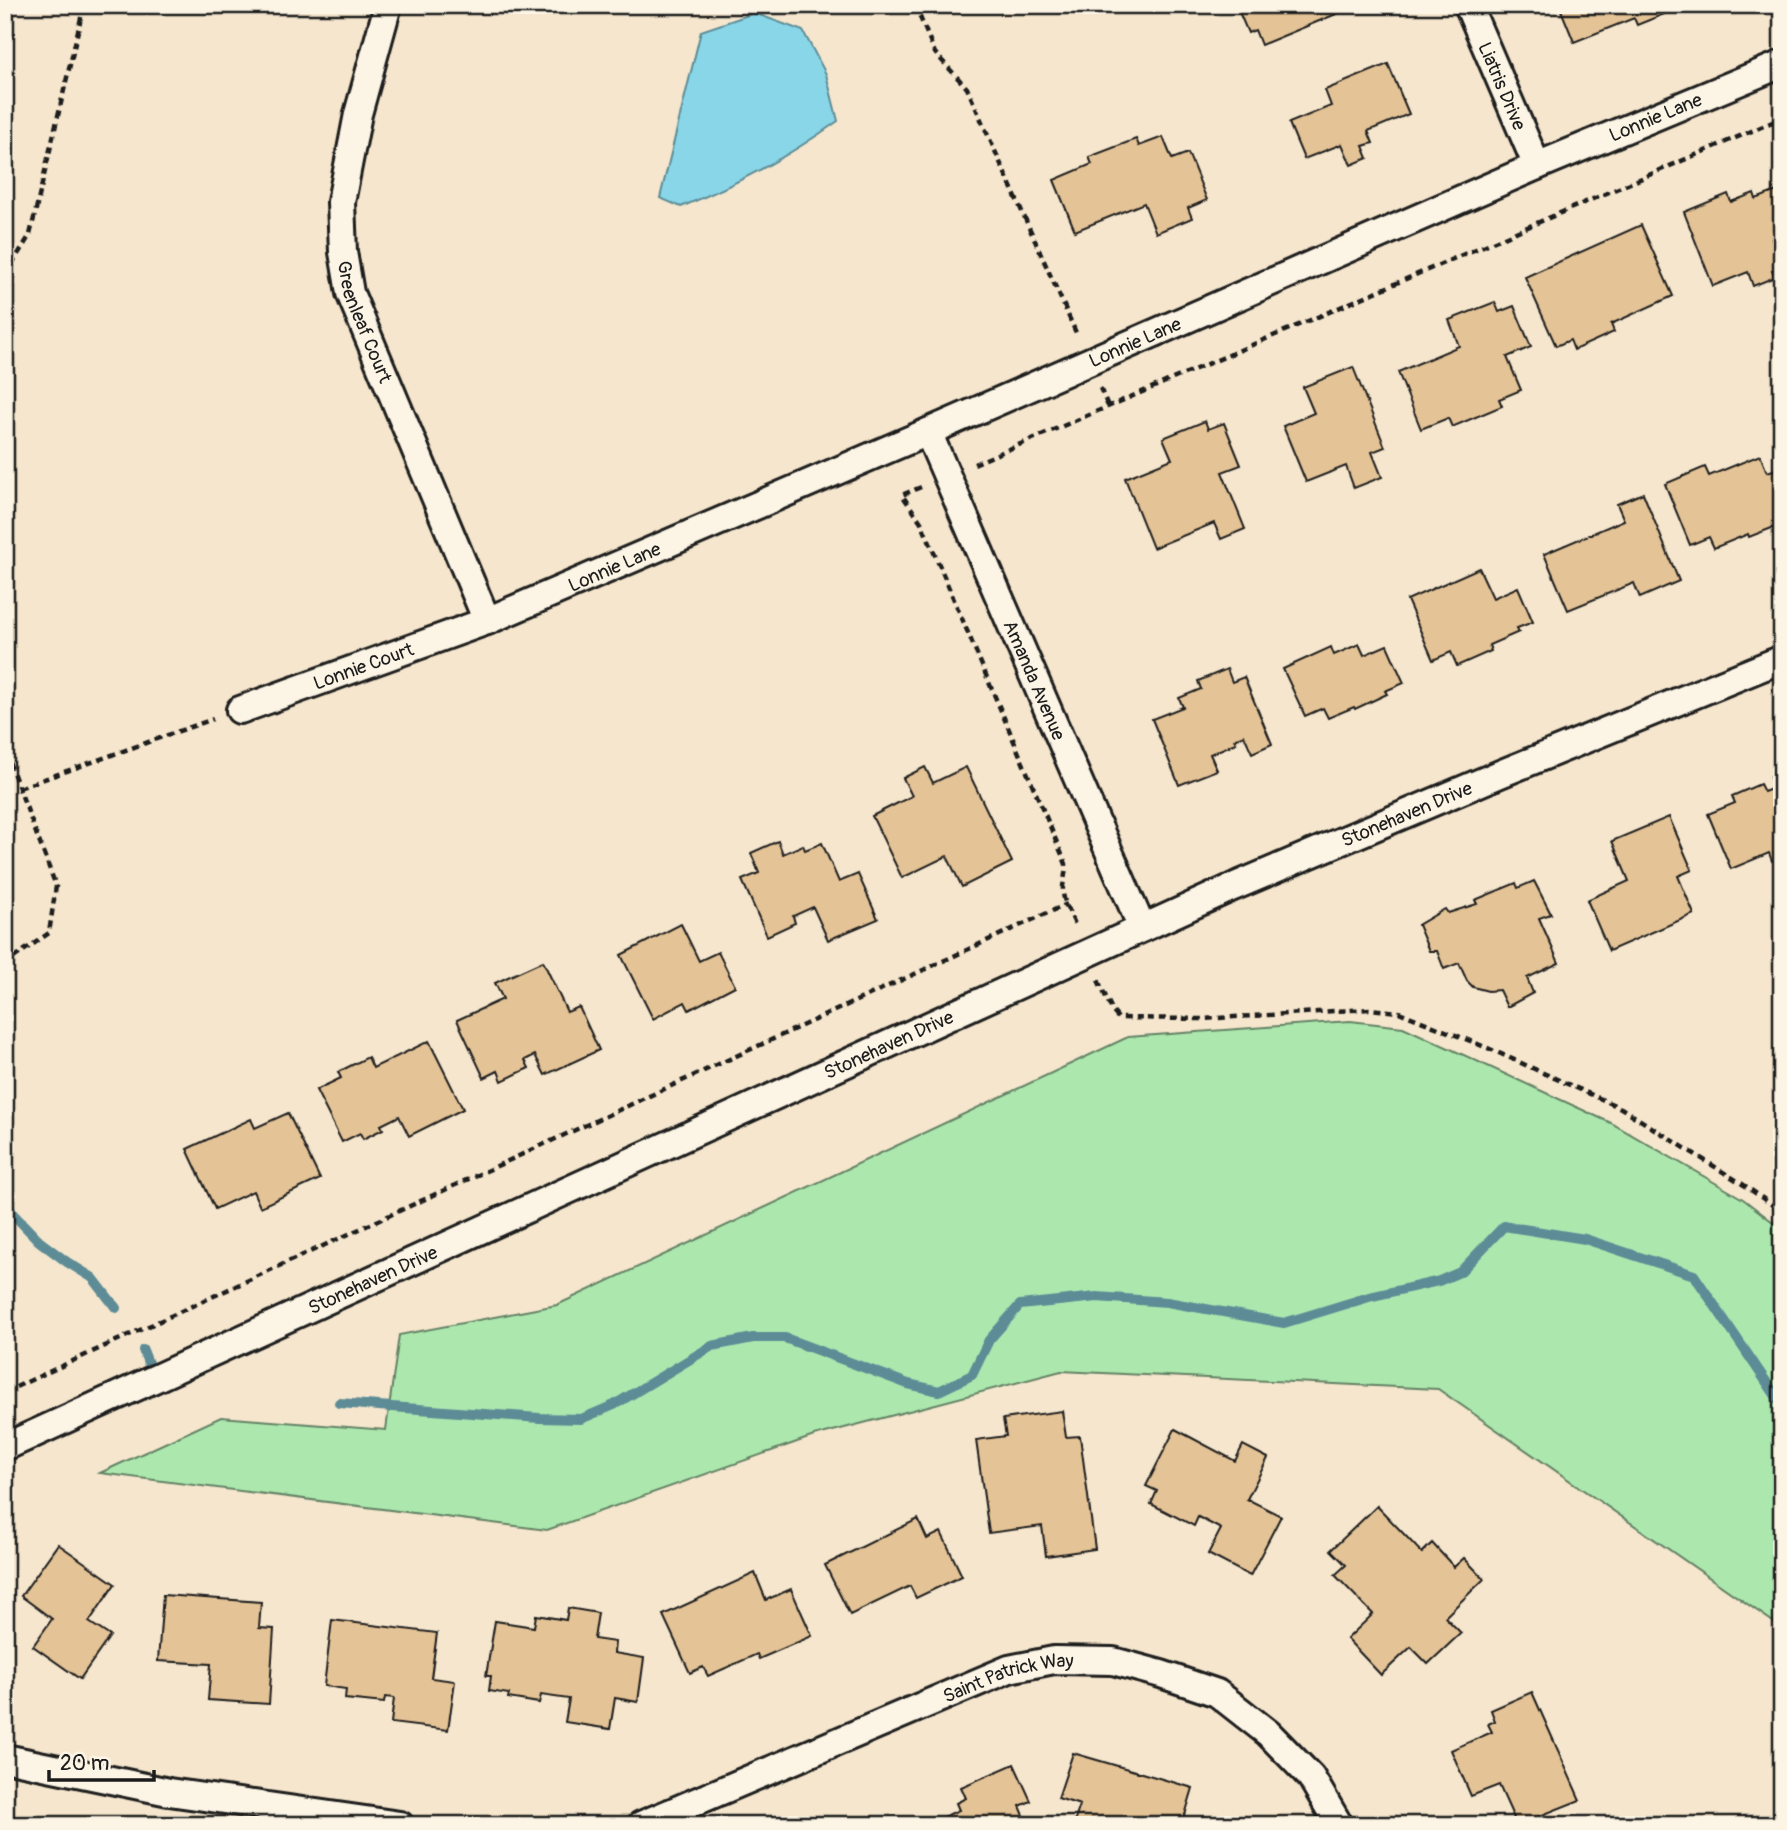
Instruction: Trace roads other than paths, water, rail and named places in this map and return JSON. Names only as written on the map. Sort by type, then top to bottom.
[{"type":"street","name":"Greenleaf Court","points":[[388,5],[348,160],[341,202],[343,252],[350,293],[487,621]]},
{"type":"street","name":"Liatris Drive","points":[[1468,5],[1537,166]]},
{"type":"street","name":"Lonnie Lane","points":[[487,621],[1537,166],[1782,64]]},
{"type":"street","name":"Amanda Avenue","points":[[928,432],[1142,928]]},
{"type":"street","name":"Lonnie Court","points":[[240,710],[487,621]]},
{"type":"street","name":"Stonehaven Drive","points":[[5,1447],[1142,928],[1500,774],[1782,659]]},
{"type":"street","name":"Saint Patrick Way","points":[[641,1825],[1009,1670],[1054,1660],[1113,1661],[1217,1693],[1268,1733],[1311,1777],[1339,1825]]},
{"type":"street","points":[[5,1758],[169,1792],[400,1825]]},
{"type":"water","points":[[754,13],[803,31],[826,74],[838,121],[781,158],[702,198],[681,207],[660,198],[701,31]]},
{"type":"waterway","points":[[5,1200],[13,1214],[39,1241],[93,1278],[116,1308]]},
{"type":"waterway","points":[[339,1403],[581,1419],[614,1405],[712,1346],[753,1338],[785,1338],[908,1384],[939,1391],[972,1375],[989,1340],[1020,1305],[1097,1297],[1167,1302],[1284,1323],[1369,1297],[1439,1281],[1460,1272],[1504,1226],[1585,1239],[1694,1275],[1782,1405]]},
{"type":"waterway","points":[[143,1350],[150,1368]]}]
